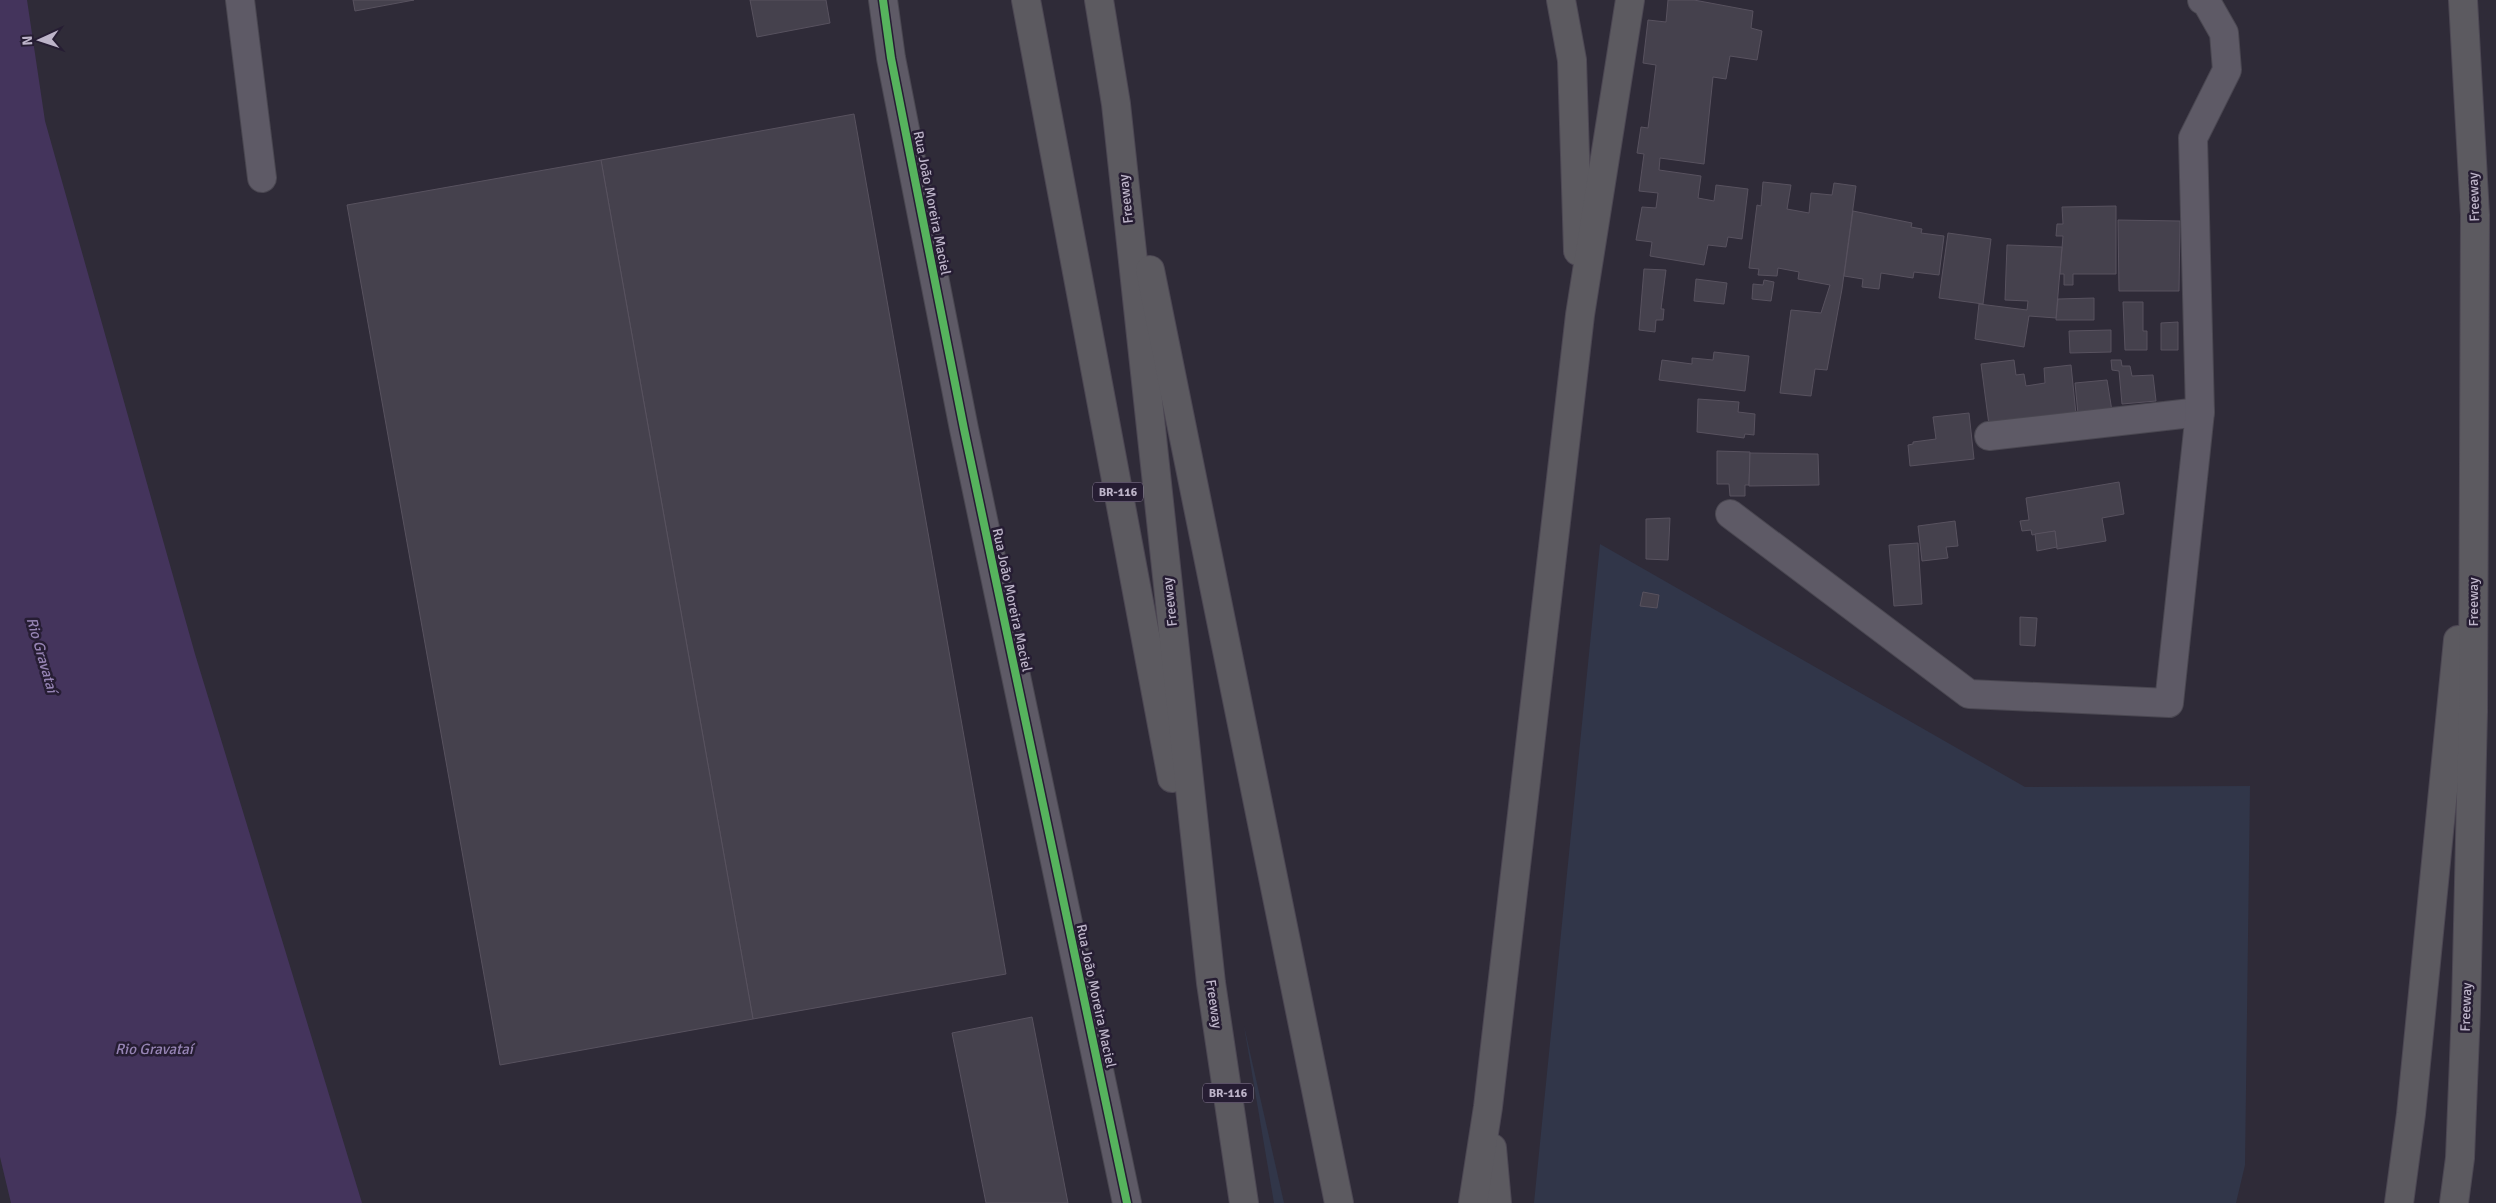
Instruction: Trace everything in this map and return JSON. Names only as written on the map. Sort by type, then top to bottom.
[{"type":"highway","name":"BR-116","points":[[1026,0],[1211,983]]},
{"type":"highway","name":"Freeway","points":[[1099,0],[1116,104],[1211,983],[1244,1203]]},
{"type":"highway","points":[[1561,0],[1572,60],[1580,315]]},
{"type":"highway","points":[[1473,1203],[1488,1107],[1580,315],[1630,0]]},
{"type":"highway","name":"Freeway","points":[[2454,1203],[2460,1158],[2466,1009],[2473,712],[2475,215],[2463,0]]},
{"type":"highway","points":[[1116,104],[1339,1203]]},
{"type":"highway","points":[[2399,1203],[2411,1114],[2473,480]]},
{"type":"highway","points":[[1488,1107],[1497,1203]]},
{"type":"street","points":[[240,0],[262,178]]},
{"type":"street","name":"Rua João Moreira Maciel","points":[[883,0],[891,58],[964,429],[1127,1203]]},
{"type":"street","name":"Rua João Moreira Maciel","points":[[891,58],[901,0]]},
{"type":"street","points":[[1730,514],[1969,694],[2170,703],[2200,412],[2193,138],[2227,70],[2224,33],[2207,3],[2202,0]]},
{"type":"street","points":[[1989,436],[2200,412]]},
{"type":"shaded area","points":[[1600,544],[2025,787],[2250,786],[2245,1165],[2236,1203],[1534,1203]]},
{"type":"shaded area","points":[[1244,1026],[1284,1203],[1274,1203]]},
{"type":"water","name":"Rio Gravataí","points":[[0,0],[27,0],[45,121],[195,654],[362,1203],[11,1203],[0,1157]]},
{"type":"building","points":[[353,0],[414,0],[355,11]]},
{"type":"building","points":[[750,0],[826,0],[830,23],[757,37]]},
{"type":"building","points":[[1668,0],[1694,0],[1753,11],[1751,28],[1762,31],[1757,60],[1730,56],[1726,79],[1713,77],[1704,164],[1660,158],[1659,170],[1701,176],[1698,198],[1714,201],[1716,185],[1748,189],[1742,239],[1728,237],[1726,247],[1708,245],[1704,265],[1650,256],[1652,242],[1636,240],[1642,207],[1656,208],[1658,193],[1639,191],[1644,154],[1637,153],[1641,127],[1648,128],[1656,65],[1643,63],[1648,20],[1666,22]]},
{"type":"building","points":[[854,114],[1006,974],[753,1019],[601,160]]},
{"type":"building","points":[[601,160],[753,1019],[500,1065],[347,205]]},
{"type":"building","points":[[1763,182],[1791,185],[1787,209],[1809,213],[1811,193],[1832,195],[1834,183],[1856,186],[1842,289],[1827,370],[1815,369],[1811,396],[1780,393],[1791,310],[1821,313],[1830,285],[1798,279],[1799,272],[1778,268],[1777,276],[1758,275],[1759,269],[1749,268],[1757,205],[1761,206]]},
{"type":"building","points":[[2116,206],[2116,274],[2073,274],[2073,285],[2064,285],[2064,274],[2060,274],[2063,236],[2056,236],[2057,224],[2063,224],[2062,207]]},
{"type":"building","points":[[1853,211],[1912,223],[1911,227],[1922,229],[1921,233],[1944,236],[1939,275],[1914,272],[1913,278],[1881,273],[1879,289],[1862,287],[1863,279],[1844,276]]},
{"type":"building","points":[[2118,220],[2180,221],[2179,291],[2119,291]]},
{"type":"building","points":[[1948,233],[1991,239],[1983,304],[1939,298]]},
{"type":"building","points":[[2007,245],[2062,247],[2056,318],[2029,316],[2024,347],[1975,339],[1979,304],[2027,310],[2028,301],[2005,300]]},
{"type":"building","points":[[1644,269],[1666,270],[1661,309],[1664,309],[1663,320],[1656,320],[1655,332],[1639,330]]},
{"type":"building","points":[[1696,279],[1727,283],[1724,304],[1694,301]]},
{"type":"building","points":[[1764,280],[1774,282],[1771,301],[1752,299],[1753,284],[1763,285]]},
{"type":"building","points":[[2094,298],[2094,320],[2056,320],[2058,299]]},
{"type":"building","points":[[2123,302],[2143,302],[2143,331],[2147,331],[2147,350],[2125,350]]},
{"type":"building","points":[[2178,322],[2178,350],[2161,350],[2161,323]]},
{"type":"building","points":[[2111,330],[2111,352],[2070,353],[2069,331]]},
{"type":"building","points":[[1714,352],[1749,356],[1745,391],[1659,380],[1662,360],[1692,364],[1692,358],[1713,360]]},
{"type":"building","points":[[2014,360],[2016,375],[2024,374],[2026,386],[2045,383],[2044,368],[2071,365],[2077,424],[1989,425],[1981,364]]},
{"type":"building","points":[[2111,360],[2121,360],[2122,366],[2130,366],[2132,376],[2153,375],[2156,401],[2122,404],[2119,371],[2112,370]]},
{"type":"building","points":[[2107,380],[2112,411],[2078,414],[2075,383]]},
{"type":"building","points":[[1698,399],[1739,402],[1738,412],[1755,414],[1754,435],[1745,434],[1744,438],[1697,432]]},
{"type":"building","points":[[1969,413],[1974,459],[1910,466],[1908,445],[1913,444],[1913,442],[1936,439],[1933,417]]},
{"type":"building","points":[[1717,451],[1750,452],[1749,485],[1745,485],[1745,496],[1730,496],[1729,484],[1717,484]]},
{"type":"building","points":[[1750,453],[1818,454],[1819,485],[1749,486]]},
{"type":"building","points":[[2119,482],[2124,514],[2102,518],[2106,541],[2057,549],[2055,531],[2032,535],[2031,530],[2022,531],[2020,521],[2029,520],[2026,498]]},
{"type":"building","points":[[1670,518],[1668,560],[1646,559],[1646,519]]},
{"type":"building","points":[[1955,521],[1958,546],[1946,547],[1948,558],[1922,561],[1918,526]]},
{"type":"building","points":[[2055,531],[2057,547],[2037,551],[2035,534]]},
{"type":"building","points":[[1918,543],[1922,604],[1894,606],[1889,545]]},
{"type":"building","points":[[1643,592],[1659,595],[1657,608],[1640,606]]},
{"type":"building","points":[[2020,617],[2037,618],[2035,646],[2020,645]]},
{"type":"building","points":[[1032,1017],[1068,1203],[986,1203],[952,1033]]},
{"type":"cycle path","points":[[883,0],[891,58],[964,429],[1127,1203]]}]
